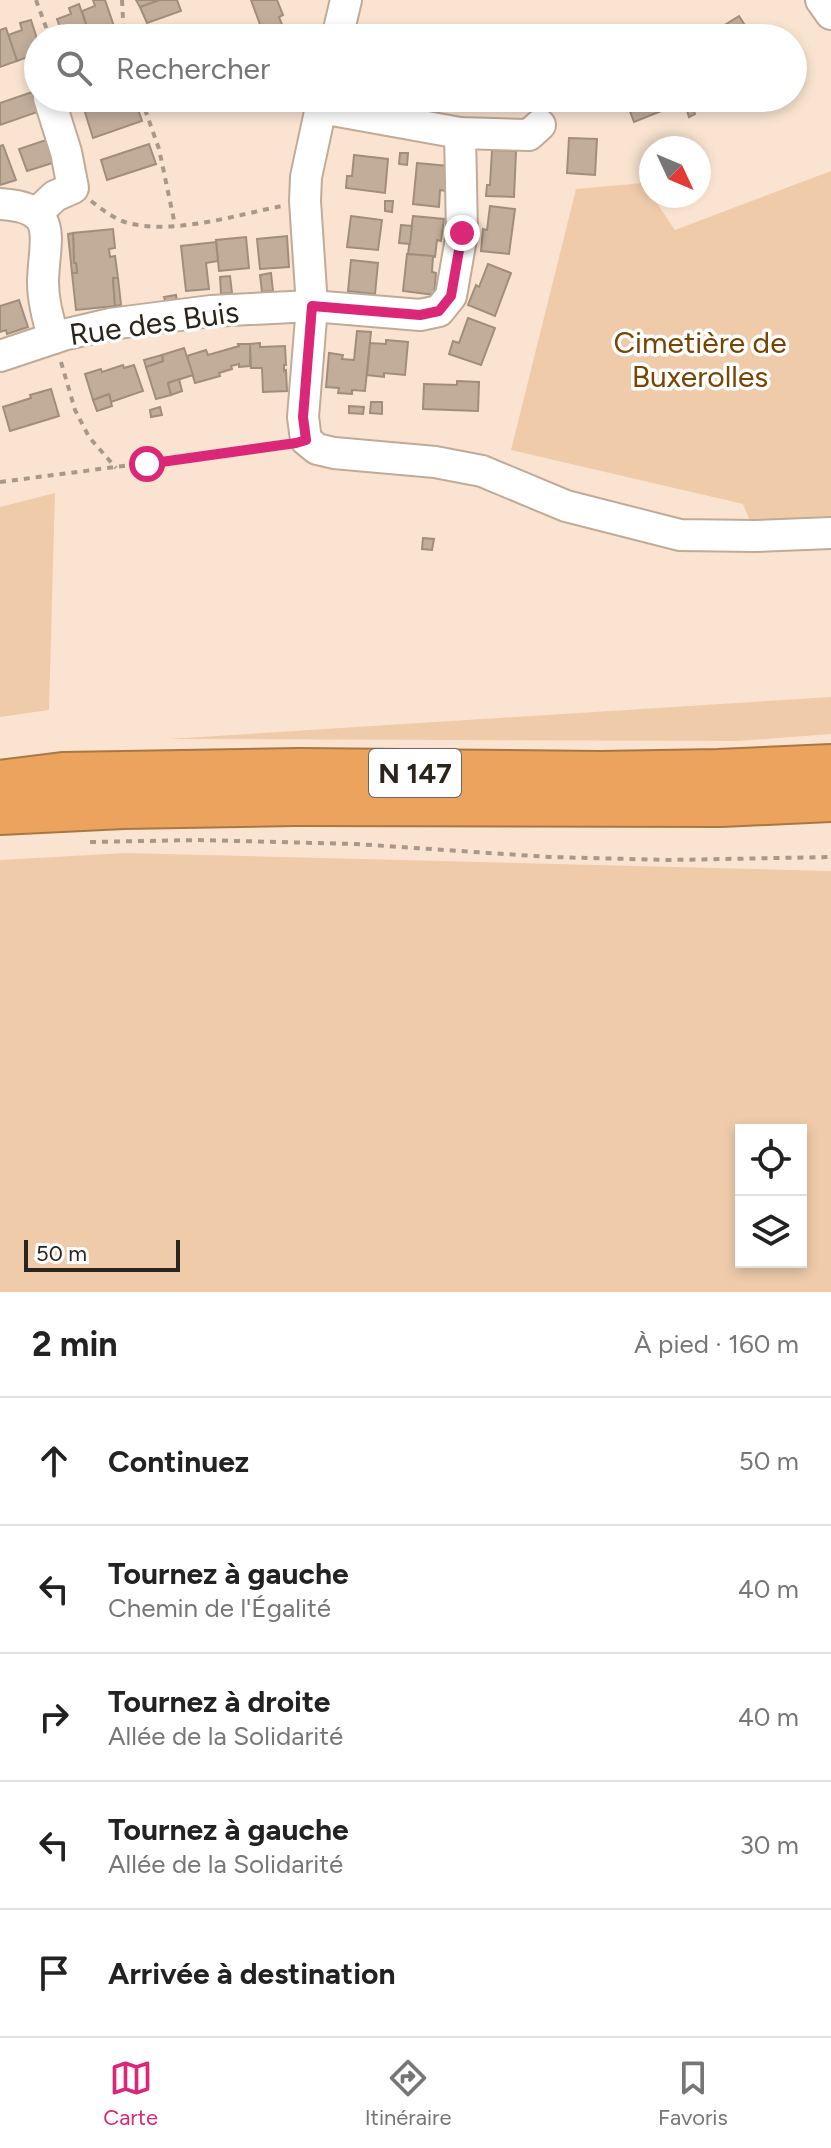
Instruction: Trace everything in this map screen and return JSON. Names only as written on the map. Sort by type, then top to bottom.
[{"type":"highway","name":"N 147","points":[[0,783],[63,775],[300,771],[600,774],[831,767]]},
{"type":"highway","points":[[0,770],[63,775]]},
{"type":"highway","name":"N 147","points":[[0,812],[296,803],[721,804],[831,799]]},
{"type":"street","points":[[340,24],[346,0]]},
{"type":"street","points":[[821,0],[831,14]]},
{"type":"street","points":[[36,214],[55,196],[73,188],[53,112]]},
{"type":"street","points":[[320,112],[306,177],[312,306],[303,417],[306,440],[317,449],[334,453],[435,462],[482,471],[566,506],[680,535],[831,533]]},
{"type":"street","points":[[363,112],[460,133],[529,135],[540,125]]},
{"type":"street","name":"Rue des Buis","points":[[0,356],[110,324],[211,311],[312,306],[420,315],[439,311],[451,296],[462,233],[460,133]]},
{"type":"street","points":[[0,204],[20,205],[44,222],[47,238],[43,282],[46,312],[54,338]]},
{"type":"path","points":[[36,0],[45,24]]},
{"type":"path","points":[[122,0],[123,24]]},
{"type":"path","points":[[146,112],[159,149],[175,225]]},
{"type":"path","points":[[73,188],[114,218],[150,226],[187,225],[305,201]]},
{"type":"path","points":[[54,338],[75,410],[89,437],[116,468]]},
{"type":"path","points":[[0,482],[306,440]]},
{"type":"path","points":[[90,842],[199,840],[356,844],[549,857],[655,860],[831,857]]},
{"type":"green space","name":"Cimetière de Buxerolles","points":[[831,171],[831,525],[753,528],[743,504],[511,450],[576,189],[639,183],[639,208],[660,208],[675,230]]},
{"type":"green space","points":[[55,493],[49,710],[0,717],[0,507]]},
{"type":"green space","points":[[831,697],[831,734],[738,741],[168,739]]},
{"type":"green space","points":[[125,853],[831,871],[831,1292],[0,1292],[0,860]]},
{"type":"building","points":[[93,0],[105,0],[113,24],[86,24],[82,11],[95,6]]},
{"type":"building","points":[[136,0],[160,0],[140,7]]},
{"type":"building","points":[[160,0],[177,0],[181,11],[147,23],[140,7]]},
{"type":"building","points":[[251,0],[277,0],[283,15],[279,17],[282,24],[260,24]]},
{"type":"building","points":[[79,4],[86,24],[59,24],[57,19],[71,14],[69,8]]},
{"type":"building","points":[[739,16],[744,24],[726,24]]},
{"type":"building","points":[[31,20],[32,24],[24,24],[24,58],[17,61],[8,35],[22,30],[20,23]]},
{"type":"building","points":[[6,28],[17,61],[0,67],[0,30]]},
{"type":"building","points":[[24,95],[24,112],[37,112],[0,125],[0,103]]},
{"type":"building","points":[[85,112],[139,112],[142,121],[93,138]]},
{"type":"building","points":[[630,112],[659,112],[634,122]]},
{"type":"building","points":[[55,137],[62,160],[27,171],[19,149]]},
{"type":"building","points":[[569,138],[597,139],[595,175],[567,173]]},
{"type":"building","points":[[149,144],[156,164],[107,180],[101,160]]},
{"type":"building","points":[[3,145],[16,180],[0,185],[0,146]]},
{"type":"building","points":[[492,150],[516,151],[514,197],[486,196],[487,185],[490,185]]},
{"type":"building","points":[[400,153],[408,153],[407,165],[399,164]]},
{"type":"building","points":[[354,155],[388,159],[385,193],[346,188],[347,176],[352,176]]},
{"type":"building","points":[[417,163],[448,166],[446,191],[440,190],[439,207],[413,204]]},
{"type":"building","points":[[385,201],[393,201],[392,212],[385,211]]},
{"type":"building","points":[[490,206],[515,209],[509,254],[481,251]]},
{"type":"building","points":[[351,216],[382,220],[378,250],[347,247]]},
{"type":"building","points":[[413,216],[444,219],[435,257],[408,254]]},
{"type":"building","points":[[401,225],[412,226],[410,244],[399,243]]},
{"type":"building","points":[[113,229],[115,248],[109,249],[110,257],[115,256],[118,278],[113,278],[115,306],[76,310],[72,273],[77,273],[73,233]]},
{"type":"building","points":[[73,233],[77,273],[72,273],[68,234]]},
{"type":"building","points":[[287,236],[289,267],[260,269],[257,239]]},
{"type":"building","points":[[246,237],[249,268],[219,271],[216,240]]},
{"type":"building","points":[[216,242],[218,261],[206,263],[209,289],[186,291],[181,246]]},
{"type":"building","points":[[407,254],[433,256],[432,272],[436,273],[434,295],[403,291]]},
{"type":"building","points":[[351,260],[378,263],[375,294],[348,291]]},
{"type":"building","points":[[488,264],[511,273],[495,316],[468,305]]},
{"type":"building","points":[[271,273],[273,291],[262,292],[260,275]]},
{"type":"building","points":[[230,276],[232,293],[221,294],[220,277]]},
{"type":"building","points":[[113,278],[118,278],[121,305],[115,306]]},
{"type":"building","points":[[176,295],[177,302],[166,303],[164,297]]},
{"type":"building","points":[[19,300],[28,327],[7,334],[6,330],[0,332],[0,306]]},
{"type":"building","points":[[468,318],[495,328],[481,365],[449,354],[453,341],[459,343]]},
{"type":"building","points":[[357,331],[371,332],[365,391],[338,393],[339,388],[326,387],[329,353],[354,360]]},
{"type":"building","points":[[386,340],[408,342],[405,375],[367,375],[370,343],[386,344]]},
{"type":"building","points":[[260,343],[260,347],[285,346],[287,391],[263,392],[262,368],[251,368],[250,344]]},
{"type":"building","points":[[238,344],[250,344],[250,366],[231,366],[232,369],[219,373],[220,376],[195,383],[187,356],[206,350],[208,355]]},
{"type":"building","points":[[184,348],[193,375],[168,383],[171,395],[156,399],[146,367],[163,361],[162,355]]},
{"type":"building","points":[[162,355],[163,361],[146,367],[144,360]]},
{"type":"building","points":[[123,365],[124,368],[134,365],[143,391],[111,402],[109,394],[93,400],[85,374]]},
{"type":"building","points":[[179,379],[182,391],[171,395],[168,383]]},
{"type":"building","points":[[457,381],[479,382],[478,411],[423,409],[424,384],[457,385]]},
{"type":"building","points":[[51,389],[59,416],[10,431],[3,407]]},
{"type":"building","points":[[109,394],[112,406],[97,411],[93,400]]},
{"type":"building","points":[[371,402],[382,402],[382,414],[370,413]]},
{"type":"building","points":[[349,406],[364,407],[363,414],[349,413]]},
{"type":"building","points":[[160,407],[162,415],[151,417],[150,410]]},
{"type":"building","points":[[423,538],[434,539],[432,550],[422,549]]},
{"type":"route","points":[[147,464],[306,440],[303,417],[312,306],[420,315],[439,311],[451,296],[462,233]]}]
